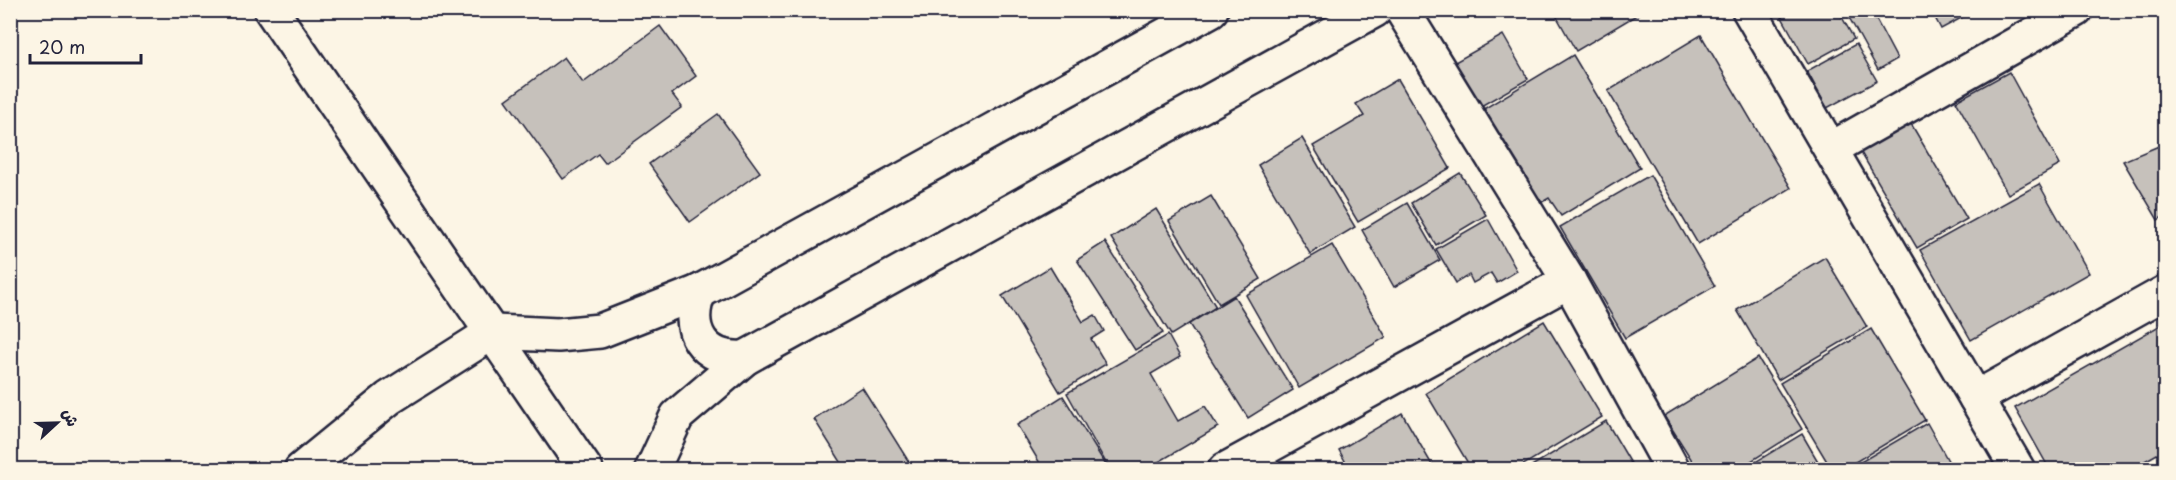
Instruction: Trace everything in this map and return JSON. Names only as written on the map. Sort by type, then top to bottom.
[{"type":"street","points":[[271,10],[586,470]]},
{"type":"street","points":[[301,470],[389,398],[493,332],[558,334],[600,331],[699,292],[1210,10]]},
{"type":"street","points":[[652,470],[677,416],[745,358],[1375,10]]},
{"type":"street","points":[[1402,10],[1569,280],[1673,470]]},
{"type":"street","points":[[1749,10],[2018,470]]},
{"type":"street","points":[[1831,149],[2076,10]]},
{"type":"street","points":[[1225,470],[1569,280]]},
{"type":"street","points":[[699,292],[694,305],[693,318],[695,330],[701,342],[720,357],[745,358]]},
{"type":"street","points":[[1976,398],[2166,292]]},
{"type":"building","points":[[1553,10],[1645,10],[1576,51]]},
{"type":"building","points":[[1778,10],[1838,10],[1854,39],[1808,64]]},
{"type":"building","points":[[1845,10],[1871,10],[1897,59],[1878,70]]},
{"type":"building","points":[[1931,10],[1976,10],[1941,29]]},
{"type":"building","points":[[660,26],[696,76],[672,94],[682,107],[605,163],[598,154],[563,179],[506,100],[564,57],[583,83]]},
{"type":"building","points":[[1503,35],[1528,79],[1481,106],[1455,62]]},
{"type":"building","points":[[1701,35],[1791,188],[1698,244],[1608,91]]},
{"type":"building","points":[[1856,44],[1877,81],[1827,108],[1807,71]]},
{"type":"building","points":[[1573,55],[1640,168],[1561,216],[1549,198],[1539,204],[1482,110]]},
{"type":"building","points":[[2009,72],[2060,165],[2008,194],[1956,101]]},
{"type":"building","points":[[1398,79],[1450,168],[1358,222],[1313,146],[1364,116],[1356,104]]},
{"type":"building","points":[[718,114],[760,172],[690,222],[649,164]]},
{"type":"building","points":[[1910,122],[1967,219],[1917,248],[1860,151]]},
{"type":"building","points":[[1302,138],[1355,227],[1310,254],[1258,165]]},
{"type":"building","points":[[2166,143],[2166,215],[2158,220],[2123,161]]},
{"type":"building","points":[[1460,173],[1486,215],[1436,245],[1411,203]]},
{"type":"building","points":[[1650,175],[1715,286],[1625,338],[1560,227]]},
{"type":"building","points":[[2039,184],[2089,273],[1971,340],[1920,250]]},
{"type":"building","points":[[1211,196],[1261,279],[1219,304],[1169,221]]},
{"type":"building","points":[[1407,203],[1440,260],[1394,287],[1362,230]]},
{"type":"building","points":[[1156,209],[1216,307],[1171,335],[1111,238]]},
{"type":"building","points":[[1488,219],[1517,271],[1497,283],[1491,273],[1473,283],[1469,275],[1456,283],[1436,249]]},
{"type":"building","points":[[1105,242],[1163,333],[1135,350],[1077,260]]},
{"type":"building","points":[[1332,245],[1386,337],[1299,388],[1246,295]]},
{"type":"building","points":[[1825,257],[1867,327],[1778,380],[1737,310]]},
{"type":"building","points":[[1050,267],[1083,322],[1095,315],[1104,331],[1091,339],[1106,364],[1060,392],[1002,296]]},
{"type":"building","points":[[1234,296],[1293,390],[1248,418],[1189,324]]},
{"type":"building","points":[[1544,321],[1602,417],[1515,470],[1472,470],[1426,393]]},
{"type":"building","points":[[2166,322],[2166,449],[2129,470],[2050,470],[2015,408]]},
{"type":"building","points":[[1871,329],[1925,420],[1842,470],[1832,470],[1780,383]]},
{"type":"building","points":[[1168,335],[1180,357],[1151,374],[1178,421],[1205,406],[1218,427],[1145,470],[1110,470],[1067,393]]},
{"type":"building","points":[[1758,358],[1802,429],[1737,470],[1698,470],[1664,416]]},
{"type":"building","points":[[862,387],[914,470],[846,470],[814,419]]},
{"type":"building","points":[[1063,396],[1109,470],[1044,470],[1017,425]]},
{"type":"building","points":[[1402,413],[1435,470],[1350,470],[1339,450]]},
{"type":"building","points":[[1606,421],[1635,470],[1525,470]]},
{"type":"building","points":[[1927,423],[1951,466],[1944,470],[1847,470]]},
{"type":"building","points":[[1802,434],[1823,470],[1742,470]]},
{"type":"building","points":[[2166,458],[2166,470],[2146,470]]}]
